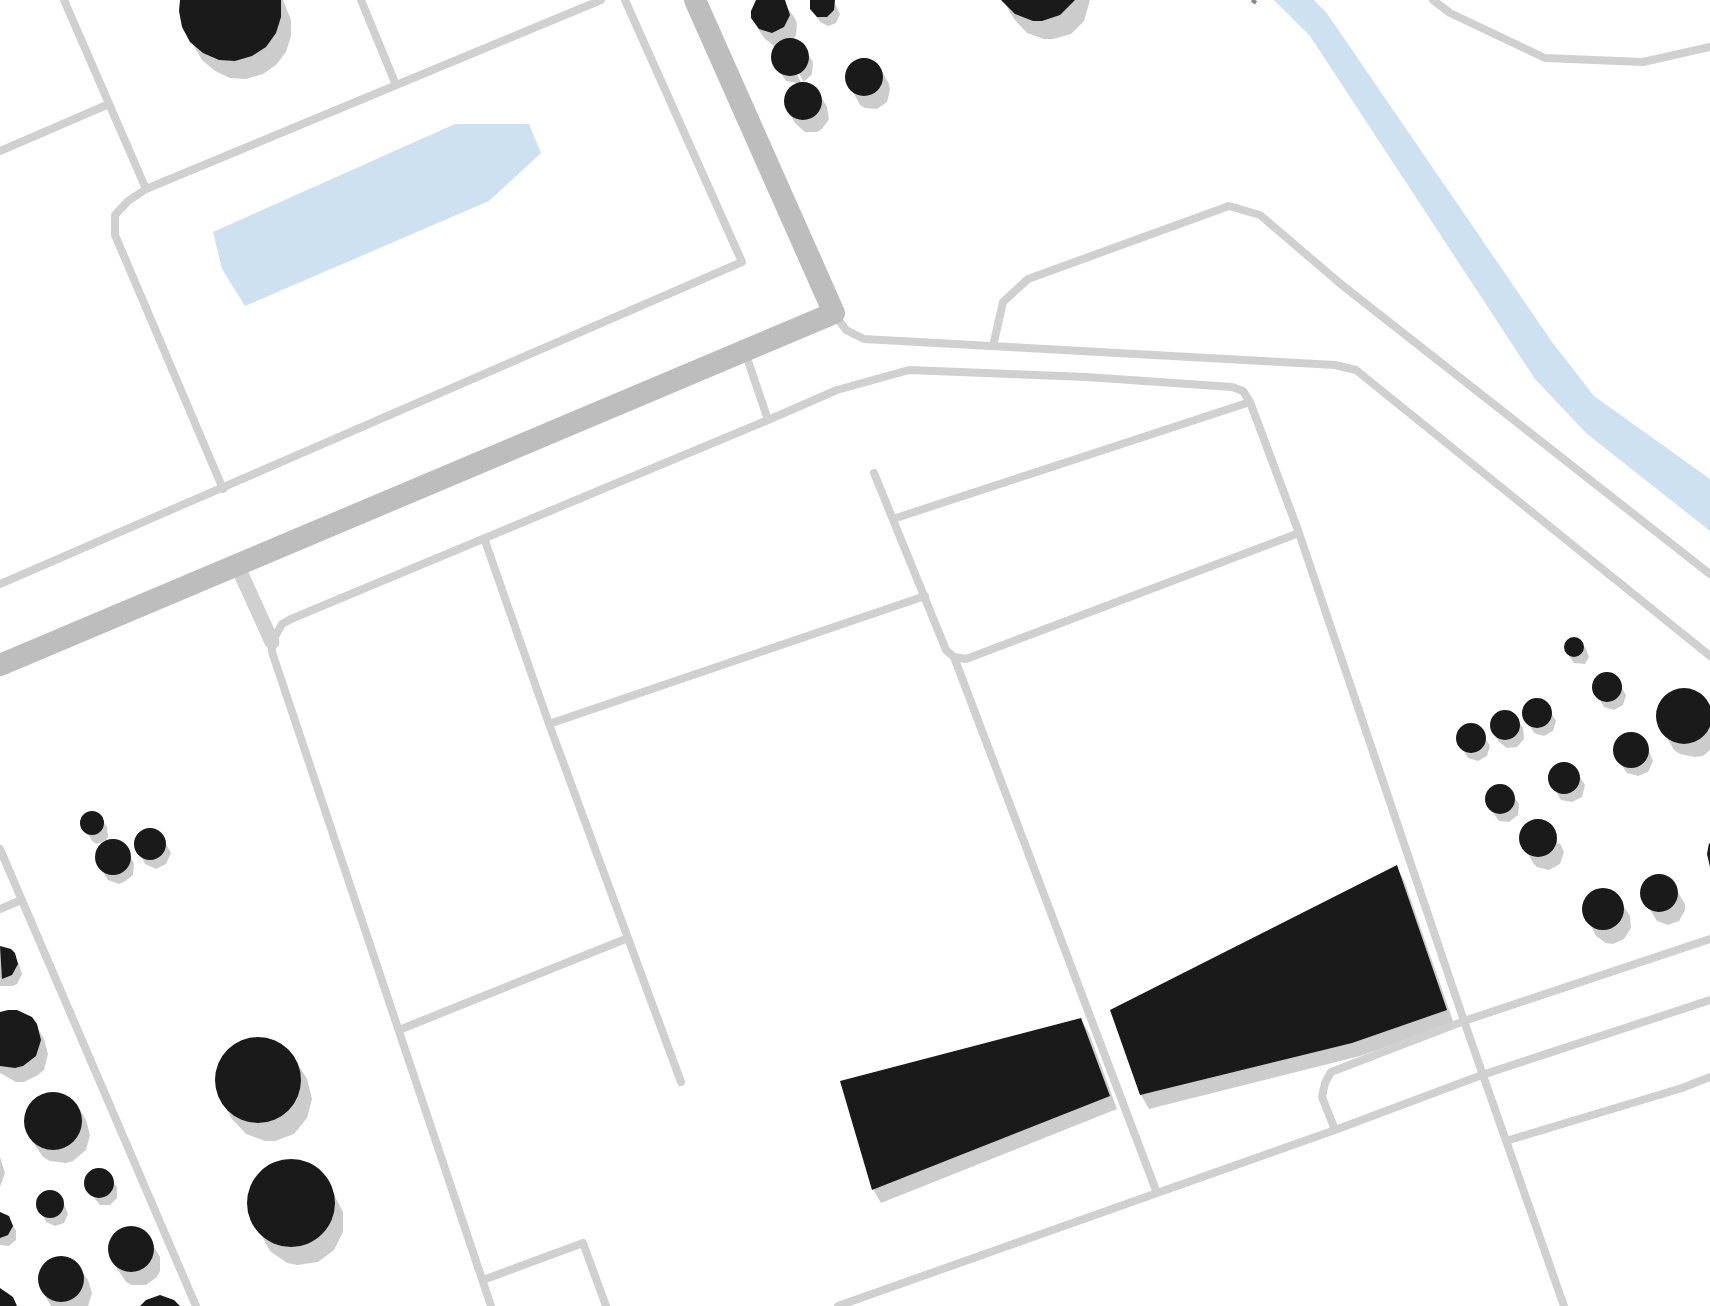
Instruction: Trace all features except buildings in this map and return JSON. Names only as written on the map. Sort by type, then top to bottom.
[{"type":"street","points":[[0,665],[834,313],[695,0]]},
{"type":"street","points":[[237,566],[272,642]]},
{"type":"lane","points":[[64,0],[146,189]]},
{"type":"lane","points":[[361,0],[396,85]]},
{"type":"lane","points":[[222,488],[115,235],[115,215],[128,201],[146,189],[600,0]]},
{"type":"lane","points":[[0,584],[742,262],[625,0]]},
{"type":"lane","points":[[1433,0],[1450,12],[1545,58],[1643,62],[1710,47]]},
{"type":"lane","points":[[0,151],[109,104]]},
{"type":"lane","points":[[993,346],[1003,302],[1028,279],[1229,206],[1260,214],[1342,285],[1710,574]]},
{"type":"lane","points":[[834,313],[846,330],[864,339],[1335,365],[1356,370],[1710,656]]},
{"type":"lane","points":[[745,352],[768,420]]},
{"type":"lane","points":[[491,1306],[272,652],[272,642],[282,624],[291,618],[837,390],[909,370],[1086,377],[1232,387],[1243,391],[1250,402],[1299,534],[1482,1075],[1564,1306]]},
{"type":"lane","points":[[893,519],[1250,402]]},
{"type":"lane","points":[[874,473],[946,650],[954,657],[1157,1193]]},
{"type":"lane","points":[[954,657],[966,659],[1299,534]]},
{"type":"lane","points":[[484,538],[549,724],[681,1082]]},
{"type":"lane","points":[[549,724],[925,596]]},
{"type":"lane","points":[[0,849],[196,1306]]},
{"type":"lane","points":[[0,909],[21,900]]},
{"type":"lane","points":[[399,1030],[628,938]]},
{"type":"lane","points":[[1335,1130],[1322,1097],[1325,1082],[1331,1072],[1464,1021],[1710,939]]},
{"type":"lane","points":[[838,1306],[1335,1130],[1482,1075],[1710,1000]]},
{"type":"lane","points":[[1506,1141],[1682,1088],[1710,1077]]},
{"type":"lane","points":[[483,1280],[583,1243],[606,1306]]},
{"type":"water","points":[[1274,0],[1314,0],[1326,12],[1552,342],[1594,396],[1710,479],[1710,531],[1586,433],[1535,379],[1310,36]]},
{"type":"water","points":[[455,124],[529,124],[541,153],[489,201],[245,306],[222,269],[213,232]]},
{"type":"railway","points":[[1252,0],[1256,3]]}]
